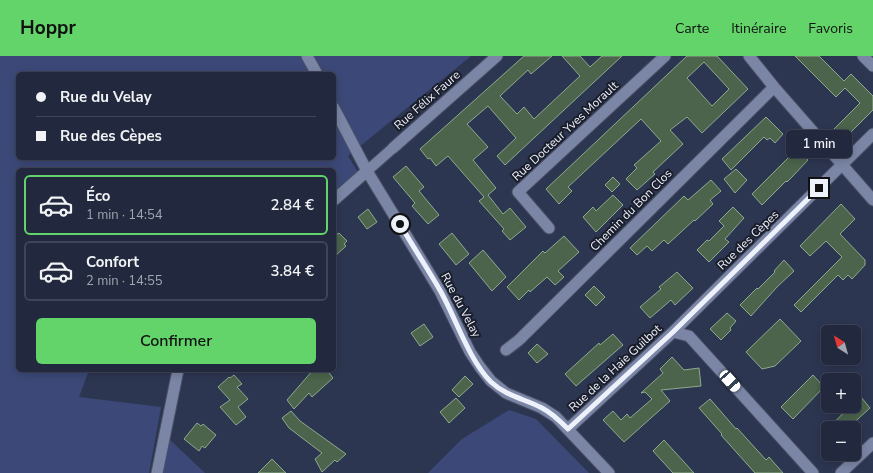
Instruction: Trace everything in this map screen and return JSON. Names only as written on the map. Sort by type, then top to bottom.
[{"type":"street","points":[[307,56],[316,72]]},
{"type":"street","name":"Rue Félix Faure","points":[[393,148],[497,56]]},
{"type":"street","name":"Rue Docteur Yves Morault","points":[[549,228],[518,192],[666,56]]},
{"type":"street","points":[[749,56],[842,166],[873,200]]},
{"type":"street","points":[[863,56],[873,66]]},
{"type":"street","name":"Chemin du Bon Clos","points":[[506,350],[519,340],[774,87]]},
{"type":"street","name":"Rue du Velay","points":[[336,112],[367,171],[440,291],[470,352],[484,372],[491,381],[506,393],[542,408],[556,417],[609,473]]},
{"type":"street","name":"Rue des Cèpes","points":[[673,332],[873,134]]},
{"type":"street","points":[[336,198],[393,148]]},
{"type":"street","name":"Rue de la Haie Guilbot","points":[[568,429],[673,332],[689,336],[813,473]]},
{"type":"street","points":[[157,473],[178,372]]},
{"type":"street","points":[[841,473],[873,443]]},
{"type":"shaded area","points":[[0,56],[471,56],[348,156],[359,174],[336,194],[336,168],[16,168],[16,372],[88,372],[79,397],[161,407],[149,473],[0,473]]},
{"type":"shaded area","points":[[509,410],[536,419],[589,473],[428,473],[462,439]]},
{"type":"shaded area","points":[[169,439],[205,473],[163,473]]},
{"type":"building","points":[[524,56],[552,56],[531,74],[528,70],[500,96],[517,114],[524,107],[534,119],[580,76],[562,56],[580,56],[590,67],[602,56],[622,56],[505,165],[497,156],[516,138],[488,106],[467,124],[488,147],[473,160],[496,188],[488,195],[503,214],[510,208],[526,227],[510,240],[502,231],[504,229],[479,201],[484,197],[448,156],[436,166],[420,149]]},
{"type":"building","points":[[687,56],[717,56],[748,89],[702,133],[687,117],[670,130],[683,144],[653,172],[655,174],[637,190],[626,179],[637,168],[634,165],[661,141],[641,119],[568,187],[572,191],[559,204],[546,189]],"holes":[[[704,62],[729,89],[712,106],[687,78]]]},
{"type":"building","points":[[795,56],[819,56],[844,81],[851,74],[873,96],[873,110],[841,142],[831,132],[860,103],[845,88],[836,97]]},
{"type":"building","points":[[766,117],[783,134],[775,143],[770,138],[767,140],[764,137],[731,170],[722,159]]},
{"type":"building","points":[[797,149],[808,160],[762,205],[752,194]]},
{"type":"building","points":[[406,166],[424,187],[419,191],[439,215],[428,224],[412,206],[415,203],[393,177]]},
{"type":"building","points":[[736,169],[747,180],[735,193],[724,179]]},
{"type":"building","points":[[613,177],[620,184],[612,192],[605,185]]},
{"type":"building","points":[[711,180],[721,191],[710,200],[713,204],[668,244],[664,240],[652,251],[647,246],[637,255],[630,248],[684,196],[688,200]]},
{"type":"building","points":[[613,195],[623,205],[596,232],[583,217],[593,207],[596,211]]},
{"type":"building","points":[[841,204],[855,219],[840,234],[865,260],[865,265],[852,279],[848,275],[843,280],[838,275],[801,312],[794,305],[842,257],[826,241],[810,256],[800,246]]},
{"type":"building","points":[[733,207],[744,218],[725,239],[729,242],[709,262],[697,250],[707,240],[709,241],[724,226],[719,221]]},
{"type":"building","points":[[368,209],[377,222],[367,229],[358,217]]},
{"type":"building","points":[[339,233],[347,241],[344,244],[346,246],[336,255],[336,235]]},
{"type":"building","points":[[452,233],[469,254],[456,265],[439,244]]},
{"type":"building","points":[[564,236],[579,252],[558,271],[564,277],[555,285],[547,277],[530,292],[529,290],[519,300],[507,287],[543,251],[545,253]]},
{"type":"building","points":[[483,250],[506,277],[492,291],[469,263]]},
{"type":"building","points":[[784,260],[794,271],[777,287],[751,316],[740,305],[775,272],[774,271]]},
{"type":"building","points":[[677,272],[693,288],[675,305],[671,300],[650,318],[640,307],[661,289],[659,287]]},
{"type":"building","points":[[594,286],[605,297],[596,306],[585,295]]},
{"type":"building","points":[[727,313],[736,321],[730,328],[731,330],[721,340],[710,329]]},
{"type":"building","points":[[780,319],[801,341],[775,366],[762,369],[746,352]]},
{"type":"building","points":[[424,324],[433,337],[420,346],[411,333]]},
{"type":"building","points":[[613,334],[623,345],[576,386],[565,374],[599,343],[600,345]]},
{"type":"building","points":[[537,344],[548,354],[537,363],[528,353]]},
{"type":"building","points":[[672,357],[684,370],[699,368],[701,386],[661,390],[670,401],[624,442],[603,420],[613,411],[621,420],[627,414],[630,418],[652,399],[645,392],[641,393],[663,373],[660,369]]},
{"type":"building","points":[[311,372],[328,372],[333,378],[312,397],[309,393],[294,409],[287,400]]},
{"type":"building","points":[[234,375],[242,384],[237,387],[248,399],[238,407],[246,417],[236,425],[220,407],[230,400],[218,387],[229,377],[230,378]]},
{"type":"building","points":[[813,375],[821,384],[821,390],[793,419],[781,407]]},
{"type":"building","points":[[465,376],[473,384],[459,397],[452,390]]},
{"type":"building","points":[[861,397],[870,408],[856,421],[836,421],[843,413],[861,413]]},
{"type":"building","points":[[456,398],[465,408],[449,423],[440,412]]},
{"type":"building","points":[[710,399],[766,460],[769,457],[783,473],[755,473],[699,408]]},
{"type":"building","points":[[291,411],[300,421],[346,454],[337,462],[335,460],[322,472],[315,459],[322,453],[289,428],[282,418]]},
{"type":"building","points":[[197,423],[201,426],[203,424],[216,435],[205,448],[202,446],[199,451],[184,439]]},
{"type":"building","points":[[664,440],[694,473],[673,473],[653,451]]},
{"type":"building","points":[[272,459],[286,473],[258,473]]},
{"type":"route","points":[[400,224],[440,291],[470,352],[491,381],[506,393],[542,408],[556,417],[568,429],[673,332],[819,188]]}]
